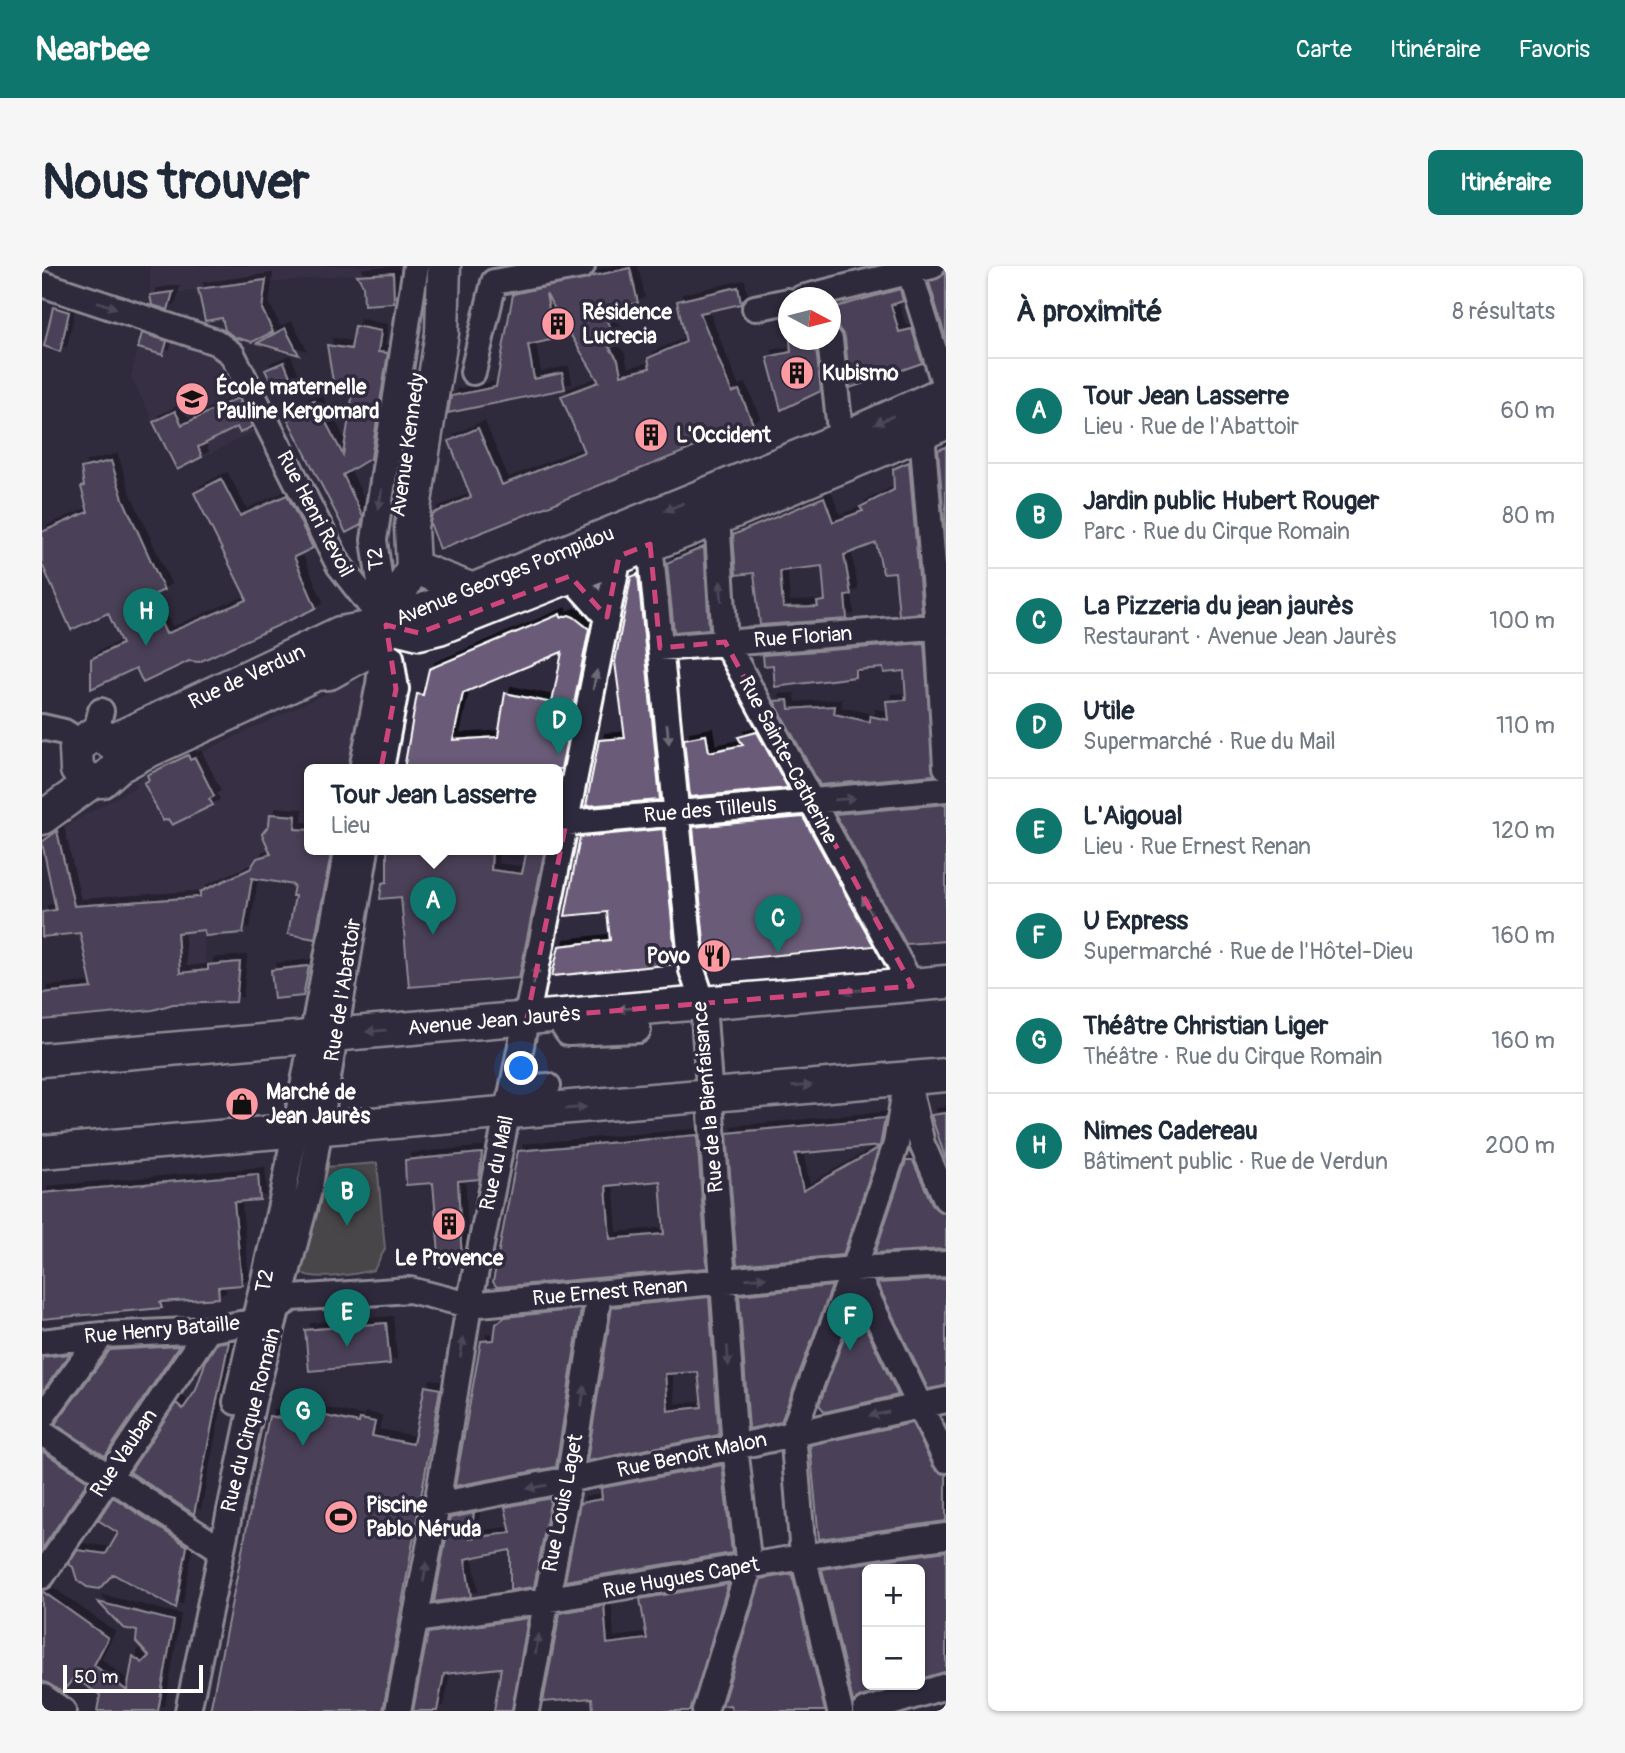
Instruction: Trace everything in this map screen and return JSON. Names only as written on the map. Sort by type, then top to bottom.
[{"type":"main road","name":"Avenue Kennedy","points":[[386,625],[405,444],[425,328],[428,266]]},
{"type":"main road","name":"Avenue Kennedy","points":[[413,567],[411,527],[442,333],[444,266]]},
{"type":"main road","name":"Avenue Georges Pompidou","points":[[386,625],[419,633],[946,391]]},
{"type":"main road","name":"Avenue Georges Pompidou","points":[[386,625],[473,590],[562,567],[620,556],[934,428]]},
{"type":"main road","points":[[386,625],[413,567],[473,590]]},
{"type":"main road","name":"Rue de Verdun","points":[[42,818],[96,749],[317,674],[326,661],[386,625]]},
{"type":"main road","name":"Rue de Verdun","points":[[42,790],[96,749],[340,633],[386,625]]},
{"type":"main road","name":"Avenue Jean Jaurès","points":[[42,1060],[946,982]]},
{"type":"main road","points":[[42,1152],[307,1131],[509,1106],[946,1074]]},
{"type":"street","name":"T2","points":[[363,764],[379,684],[386,625],[374,540],[416,266]]},
{"type":"street","points":[[473,372],[494,282],[508,273],[582,266]]},
{"type":"street","points":[[841,289],[916,268],[946,391]]},
{"type":"street","name":"Rue Henri Revoil","points":[[42,284],[216,342],[232,354],[339,565],[386,625]]},
{"type":"street","points":[[755,308],[778,303]]},
{"type":"street","points":[[831,350],[841,439]]},
{"type":"street","points":[[934,428],[946,767]]},
{"type":"street","name":"Rue Sainte-Catherine","points":[[713,520],[718,533],[725,642],[912,986]]},
{"type":"street","name":"Rue de la Bienfaisance","points":[[650,544],[692,970],[703,1003],[735,1447],[749,1567]]},
{"type":"street","name":"Rue du Mail","points":[[563,814],[620,556]]},
{"type":"street","points":[[562,567],[607,617]]},
{"type":"street","points":[[381,764],[396,689],[386,625]]},
{"type":"street","name":"Rue Florian","points":[[660,649],[942,626]]},
{"type":"street","points":[[42,727],[64,732],[96,749]]},
{"type":"street","name":"Rue des Tilleuls","points":[[563,823],[946,789]]},
{"type":"street","points":[[324,1036],[346,855]]},
{"type":"street","name":"Rue de l'Abattoir","points":[[307,1131],[324,1036],[365,855]]},
{"type":"street","name":"Rue du Mail","points":[[398,1711],[417,1620],[469,1305],[509,1106],[541,1017],[558,855]]},
{"type":"street","points":[[541,1017],[568,1033],[638,1030]]},
{"type":"street","points":[[907,1078],[922,1144],[946,1199]]},
{"type":"street","points":[[840,1711],[803,1555],[793,1432],[854,1269],[896,1144],[907,1078]]},
{"type":"street","points":[[509,1106],[531,1087],[548,1086]]},
{"type":"street","name":"T2","points":[[173,1711],[214,1545],[256,1321],[307,1131]]},
{"type":"street","name":"Rue du Cirque Romain","points":[[188,1711],[214,1545],[310,1186],[307,1131]]},
{"type":"street","points":[[896,1144],[922,1144]]},
{"type":"street","name":"Rue Ernest Renan","points":[[279,1309],[292,1298],[410,1290],[469,1305],[854,1269],[946,1264]]},
{"type":"street","points":[[854,1269],[946,1460]]},
{"type":"street","name":"Rue Louis Laget","points":[[526,1711],[544,1601],[569,1481],[599,1294]]},
{"type":"street","name":"Rue Henry Bataille","points":[[42,1342],[102,1335],[208,1330],[256,1321],[279,1309]]},
{"type":"street","name":"Rue Vauban","points":[[42,1576],[208,1330]]},
{"type":"street","points":[[42,1417],[102,1335]]},
{"type":"street","name":"Rue Benoit Malon","points":[[437,1505],[735,1447],[946,1400]]},
{"type":"street","points":[[42,1433],[214,1545]]},
{"type":"street","name":"Rue Hugues Capet","points":[[417,1620],[749,1567],[803,1555],[946,1536]]},
{"type":"street","points":[[705,1711],[749,1567]]},
{"type":"street","points":[[865,1711],[946,1686]]},
{"type":"street","points":[[42,1696],[63,1711]]},
{"type":"highlighted area","points":[[650,544],[660,648],[725,642],[912,986],[527,1018],[566,823],[367,843],[396,689],[386,625],[419,633],[570,576],[607,617],[619,556]]},
{"type":"shaded area","points":[[150,266],[403,266],[403,269],[150,295]]},
{"type":"shaded area","name":"École maternelle Pauline Kergomard","points":[[142,332],[220,353],[257,430],[177,470],[131,377]]},
{"type":"shaded area","points":[[356,679],[366,687],[351,764],[304,764],[304,829],[296,828],[293,867],[255,868],[242,936],[204,938],[206,967],[200,973],[149,978],[144,938],[80,944],[53,833],[137,786],[136,781],[148,773],[187,754],[191,758]]},
{"type":"green space","points":[[377,1163],[385,1249],[374,1270],[325,1277],[300,1272],[325,1167]]},
{"type":"building","name":"L'Occident","points":[[630,268],[638,303],[601,311],[615,335],[617,344],[609,347],[618,360],[621,375],[650,368],[648,358],[686,342],[677,301],[738,287],[741,304],[700,313],[732,393],[739,390],[753,424],[440,549],[430,523],[432,514],[471,497],[449,441],[478,428],[502,485],[584,452],[561,396],[599,382],[546,294],[555,339],[528,345],[534,379],[562,373],[565,389],[448,413],[451,396],[496,387],[513,294]]},
{"type":"building","points":[[393,273],[394,303],[364,305],[363,285],[357,275]]},
{"type":"building","points":[[946,273],[946,339],[929,282]]},
{"type":"building","points":[[266,280],[262,309],[273,332],[252,342],[234,337],[225,330],[222,318],[205,321],[198,289]]},
{"type":"building","points":[[900,289],[903,301],[891,305],[899,332],[912,329],[922,363],[850,388],[845,338],[841,332],[841,306]]},
{"type":"building","points":[[173,292],[168,310],[152,305],[150,295]]},
{"type":"building","points":[[53,307],[69,312],[60,352],[44,346]]},
{"type":"building","points":[[355,326],[381,331],[378,352],[388,353],[371,458],[343,475],[363,517],[361,525],[346,533],[285,414],[314,400],[343,455],[354,386],[333,382],[327,345],[351,349]]},
{"type":"building","points":[[285,328],[299,355],[257,343]]},
{"type":"building","points":[[142,333],[167,341],[163,355],[138,348]]},
{"type":"building","name":"Kubismo","points":[[816,350],[821,391],[781,410],[767,357]]},
{"type":"building","points":[[284,362],[291,379],[274,388],[265,370]]},
{"type":"building","points":[[238,398],[252,426],[240,433],[237,427],[198,447],[202,457],[177,470],[153,422],[175,411],[182,425]]},
{"type":"building","points":[[946,447],[946,543],[938,450]]},
{"type":"building","points":[[111,461],[123,499],[164,590],[149,597],[166,634],[247,600],[194,493],[221,479],[240,516],[287,495],[313,548],[294,557],[316,608],[199,662],[189,661],[143,683],[136,668],[91,689],[91,659],[122,644],[108,613],[71,630],[42,564],[42,532],[88,512],[81,487],[84,486],[81,468]]},
{"type":"building","points":[[909,462],[922,613],[899,615],[895,572],[883,573],[876,543],[844,555],[851,595],[845,596],[847,619],[760,625],[754,573],[736,575],[733,535],[824,497],[833,522],[863,511],[860,507],[894,490],[893,469]],"holes":[[[822,566],[825,601],[817,602],[818,607],[783,608],[780,571]]]},
{"type":"building","points":[[704,547],[709,629],[674,632],[667,563]]},
{"type":"building","points":[[638,574],[660,800],[586,806],[599,740],[625,738],[615,662],[631,577]]},
{"type":"building","points":[[560,614],[561,618],[569,615],[574,617],[589,629],[562,764],[405,764],[417,694],[423,695],[429,669]],"holes":[[[562,652],[552,703],[505,693],[498,737],[453,740],[463,693]]]},
{"type":"building","points":[[924,643],[934,775],[820,785],[774,701],[788,700],[789,709],[835,706],[834,714],[870,722],[870,716],[888,720],[886,701],[906,700],[904,671],[884,673],[883,668],[855,670],[855,677],[775,687],[773,665],[764,666],[763,655]]},
{"type":"building","points":[[757,732],[788,788],[690,797],[684,739],[706,735],[709,752],[743,745],[738,737]]},
{"type":"building","points":[[188,755],[190,760],[195,758],[214,796],[209,799],[213,805],[172,825],[168,819],[163,821],[144,783],[149,780],[147,775]]},
{"type":"building","points":[[946,804],[946,941],[906,944],[835,814]]},
{"type":"building","points":[[270,814],[296,816],[295,829],[304,830],[304,855],[331,855],[315,939],[288,934],[295,896],[292,896],[294,885],[252,878],[243,933],[205,936],[204,930],[177,933],[180,973],[208,970],[208,965],[240,962],[236,1002],[173,1004],[153,1010],[42,1020],[42,993],[92,988],[80,933],[42,937],[42,912],[56,910],[42,842],[57,831],[74,906],[200,897],[200,892],[250,869],[257,858],[271,854],[262,834],[269,825]]},
{"type":"building","points":[[803,817],[874,946],[706,962],[693,827]]},
{"type":"building","points":[[663,829],[676,964],[552,976],[559,946],[610,940],[607,912],[565,916],[580,837]]},
{"type":"building","points":[[387,855],[492,855],[491,870],[522,874],[526,855],[544,855],[519,978],[409,987],[401,897],[380,899],[382,883],[387,882]]},
{"type":"building","points":[[309,966],[303,996],[274,999],[271,970]]},
{"type":"building","points":[[946,1113],[946,1160],[931,1115]]},
{"type":"building","points":[[885,1118],[880,1146],[795,1154],[803,1191],[879,1148],[843,1255],[737,1265],[727,1133]]},
{"type":"building","points":[[697,1135],[707,1268],[497,1287],[493,1282],[518,1151]],"holes":[[[660,1181],[664,1234],[610,1239],[606,1186]]]},
{"type":"building","name":"Le Provence","points":[[482,1153],[479,1179],[458,1181],[462,1264],[440,1266],[433,1183],[406,1185],[405,1160]]},
{"type":"building","points":[[906,1161],[913,1161],[933,1206],[946,1214],[946,1249],[875,1253]]},
{"type":"building","points":[[258,1174],[260,1200],[234,1202],[242,1285],[218,1287],[219,1298],[160,1302],[162,1308],[42,1319],[42,1193]]},
{"type":"building","points":[[946,1279],[946,1386],[928,1389],[877,1283]]},
{"type":"building","points":[[832,1286],[781,1422],[749,1429],[739,1295]]},
{"type":"building","points":[[709,1297],[719,1435],[587,1461],[612,1307]],"holes":[[[698,1372],[702,1407],[668,1411],[665,1374]]]},
{"type":"building","points":[[581,1309],[556,1467],[455,1486],[481,1341],[494,1340],[496,1324],[505,1317]]},
{"type":"building","points":[[850,1322],[863,1322],[898,1395],[825,1412],[819,1405]]},
{"type":"building","points":[[386,1323],[390,1364],[309,1371],[305,1330]]},
{"type":"building","points":[[229,1341],[194,1514],[130,1472],[176,1403],[183,1409],[196,1390],[206,1360],[217,1343]]},
{"type":"building","points":[[179,1346],[105,1456],[55,1424],[110,1350]]},
{"type":"building","points":[[70,1354],[42,1392],[42,1357]]},
{"type":"building","points":[[425,1386],[440,1389],[383,1711],[210,1711],[269,1416],[290,1420],[291,1413],[319,1420],[320,1415],[359,1423],[360,1419],[375,1422],[372,1436],[413,1444]]},
{"type":"building","points":[[912,1423],[933,1466],[946,1475],[946,1521],[819,1539],[810,1445]]},
{"type":"building","points":[[42,1451],[88,1481],[42,1549]]},
{"type":"building","points":[[722,1465],[732,1553],[565,1581],[580,1503],[602,1499],[601,1488]]},
{"type":"building","points":[[113,1497],[187,1546],[176,1609],[113,1574],[99,1589],[87,1587],[77,1580],[73,1567],[68,1564],[77,1550],[106,1554],[118,1533],[98,1520]]},
{"type":"building","points":[[551,1498],[534,1587],[510,1590],[510,1550],[465,1559],[471,1597],[434,1602],[450,1518],[474,1513],[470,1538],[511,1533],[505,1507]]},
{"type":"building","points":[[946,1551],[946,1672],[925,1678],[925,1564],[862,1564],[862,1690],[884,1690],[853,1702],[822,1569]]},
{"type":"building","points":[[792,1574],[825,1711],[732,1711],[730,1705],[722,1706],[761,1579]]},
{"type":"building","points":[[728,1584],[691,1711],[593,1711],[592,1698],[543,1702],[560,1613],[604,1605],[607,1644],[647,1639],[640,1599]]},
{"type":"building","points":[[42,1591],[108,1638],[94,1665],[127,1691],[133,1656],[142,1663],[149,1656],[136,1642],[137,1631],[123,1628],[98,1602],[174,1621],[158,1711],[97,1711],[100,1695],[74,1678],[62,1692],[42,1681]]},
{"type":"building","points":[[528,1618],[512,1711],[494,1711],[501,1668],[444,1674],[437,1711],[413,1711],[428,1633]]},
{"type":"place","name":"Résidence Lucrecia","points":[[558,324]]},
{"type":"place","name":"Kubismo","points":[[797,373]]},
{"type":"place","name":"École maternelle Pauline Kergomard","points":[[192,399]]},
{"type":"place","name":"L'Occident","points":[[651,435]]},
{"type":"place","name":"Nimes Cadereau","points":[[146,646]]},
{"type":"place","name":"Utile","points":[[559,755]]},
{"type":"place","name":"Tour Jean Lasserre","points":[[433,935]]},
{"type":"place","name":"La Pizzeria du jean jaurès","points":[[778,953]]},
{"type":"place","name":"Povo","points":[[714,956]]},
{"type":"place","name":"Marché de Jean Jaurès","points":[[242,1104]]},
{"type":"place","name":"Le Provence","points":[[449,1224]]},
{"type":"place","name":"Jardin public Hubert Rouger","points":[[347,1226]]},
{"type":"place","name":"L'Aigoual","points":[[347,1347]]},
{"type":"place","name":"U Express","points":[[850,1351]]},
{"type":"place","name":"Théâtre Christian Liger","points":[[303,1446]]},
{"type":"place","name":"Piscine Pablo Néruda","points":[[341,1517]]}]
